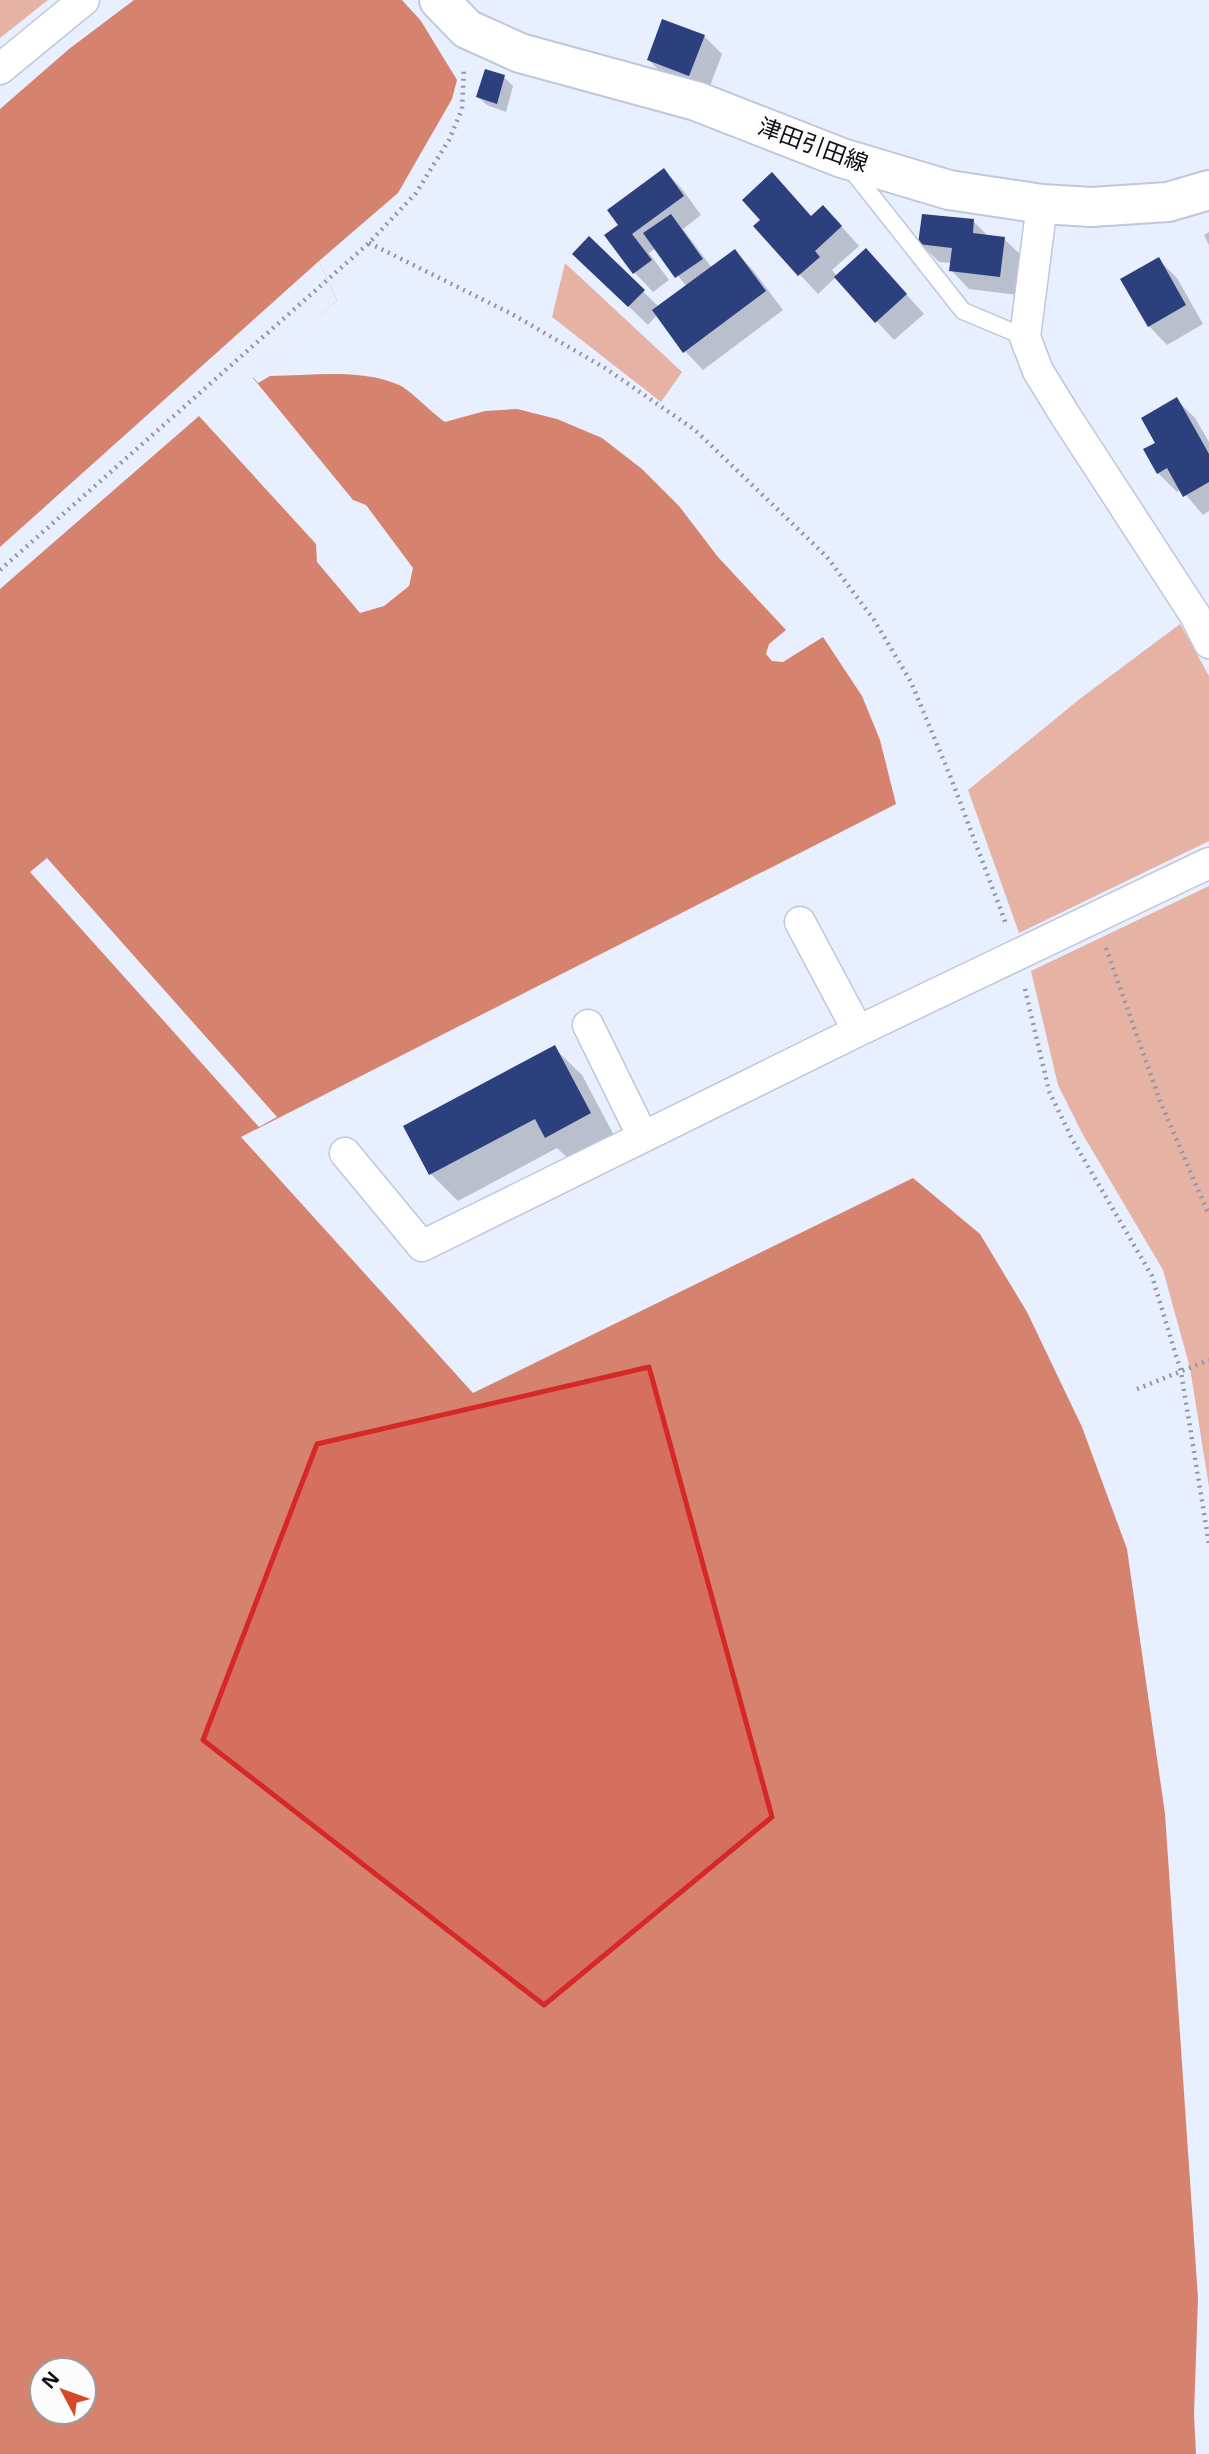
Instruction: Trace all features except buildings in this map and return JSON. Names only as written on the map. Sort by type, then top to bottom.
[{"type":"main road","name":"津田引田線","points":[[439,0],[467,29],[520,53],[696,101],[842,158],[950,190],[1042,204],[1091,207],[1168,202],[1209,190]]},
{"type":"street","points":[[0,69],[84,0]]},
{"type":"street","points":[[1042,204],[1025,337],[1038,371],[1195,615],[1209,643]]},
{"type":"street","points":[[345,1153],[422,1246],[858,1031],[1209,863]]},
{"type":"street","points":[[800,922],[858,1031]]},
{"type":"street","points":[[588,1025],[643,1137]]},
{"type":"lane","points":[[842,158],[963,311],[1025,337]]},
{"type":"path","points":[[0,570],[369,243],[416,193],[449,140],[462,108],[467,29]]},
{"type":"path","points":[[369,243],[510,313],[628,384],[695,430],[827,557],[874,620],[911,682],[951,779],[1017,955],[1049,1091],[1072,1139],[1152,1276],[1181,1372],[1209,1544]]},
{"type":"path","points":[[1094,918],[1118,977],[1160,1101],[1209,1214]]},
{"type":"path","points":[[1137,1389],[1209,1360]]},
{"type":"highlighted area","points":[[649,1367],[772,1817],[544,2005],[203,1740],[317,1444]]},
{"type":"shaded area","points":[[0,0],[48,0],[0,38]]},
{"type":"shaded area","points":[[134,0],[402,0],[421,21],[457,80],[452,99],[398,193],[319,261],[337,300],[253,377],[258,383],[270,376],[368,376],[403,387],[445,422],[485,411],[517,409],[557,419],[602,438],[642,469],[679,506],[718,557],[786,630],[769,644],[766,654],[772,661],[783,662],[823,637],[862,696],[880,740],[896,804],[241,1137],[473,1393],[913,1178],[980,1234],[1027,1312],[1082,1427],[1127,1549],[1165,1814],[1198,2298],[1194,2415],[1196,2454],[0,2454],[0,109],[69,49]]},
{"type":"shaded area","points":[[565,263],[682,372],[661,402],[552,317]]},
{"type":"shaded area","points":[[1180,624],[1209,676],[1209,841],[1019,933],[968,790],[1081,698]]},
{"type":"shaded area","points":[[1209,886],[1209,1487],[1190,1368],[1163,1270],[1082,1133],[1058,1085],[1031,971]]},
{"type":"pier","points":[[319,261],[337,300],[253,378],[353,500],[366,505],[413,568],[409,586],[384,606],[360,613],[317,562],[316,544],[199,416],[0,589],[0,547]]},
{"type":"pier","points":[[47,858],[277,1117],[259,1127],[30,872]]}]
